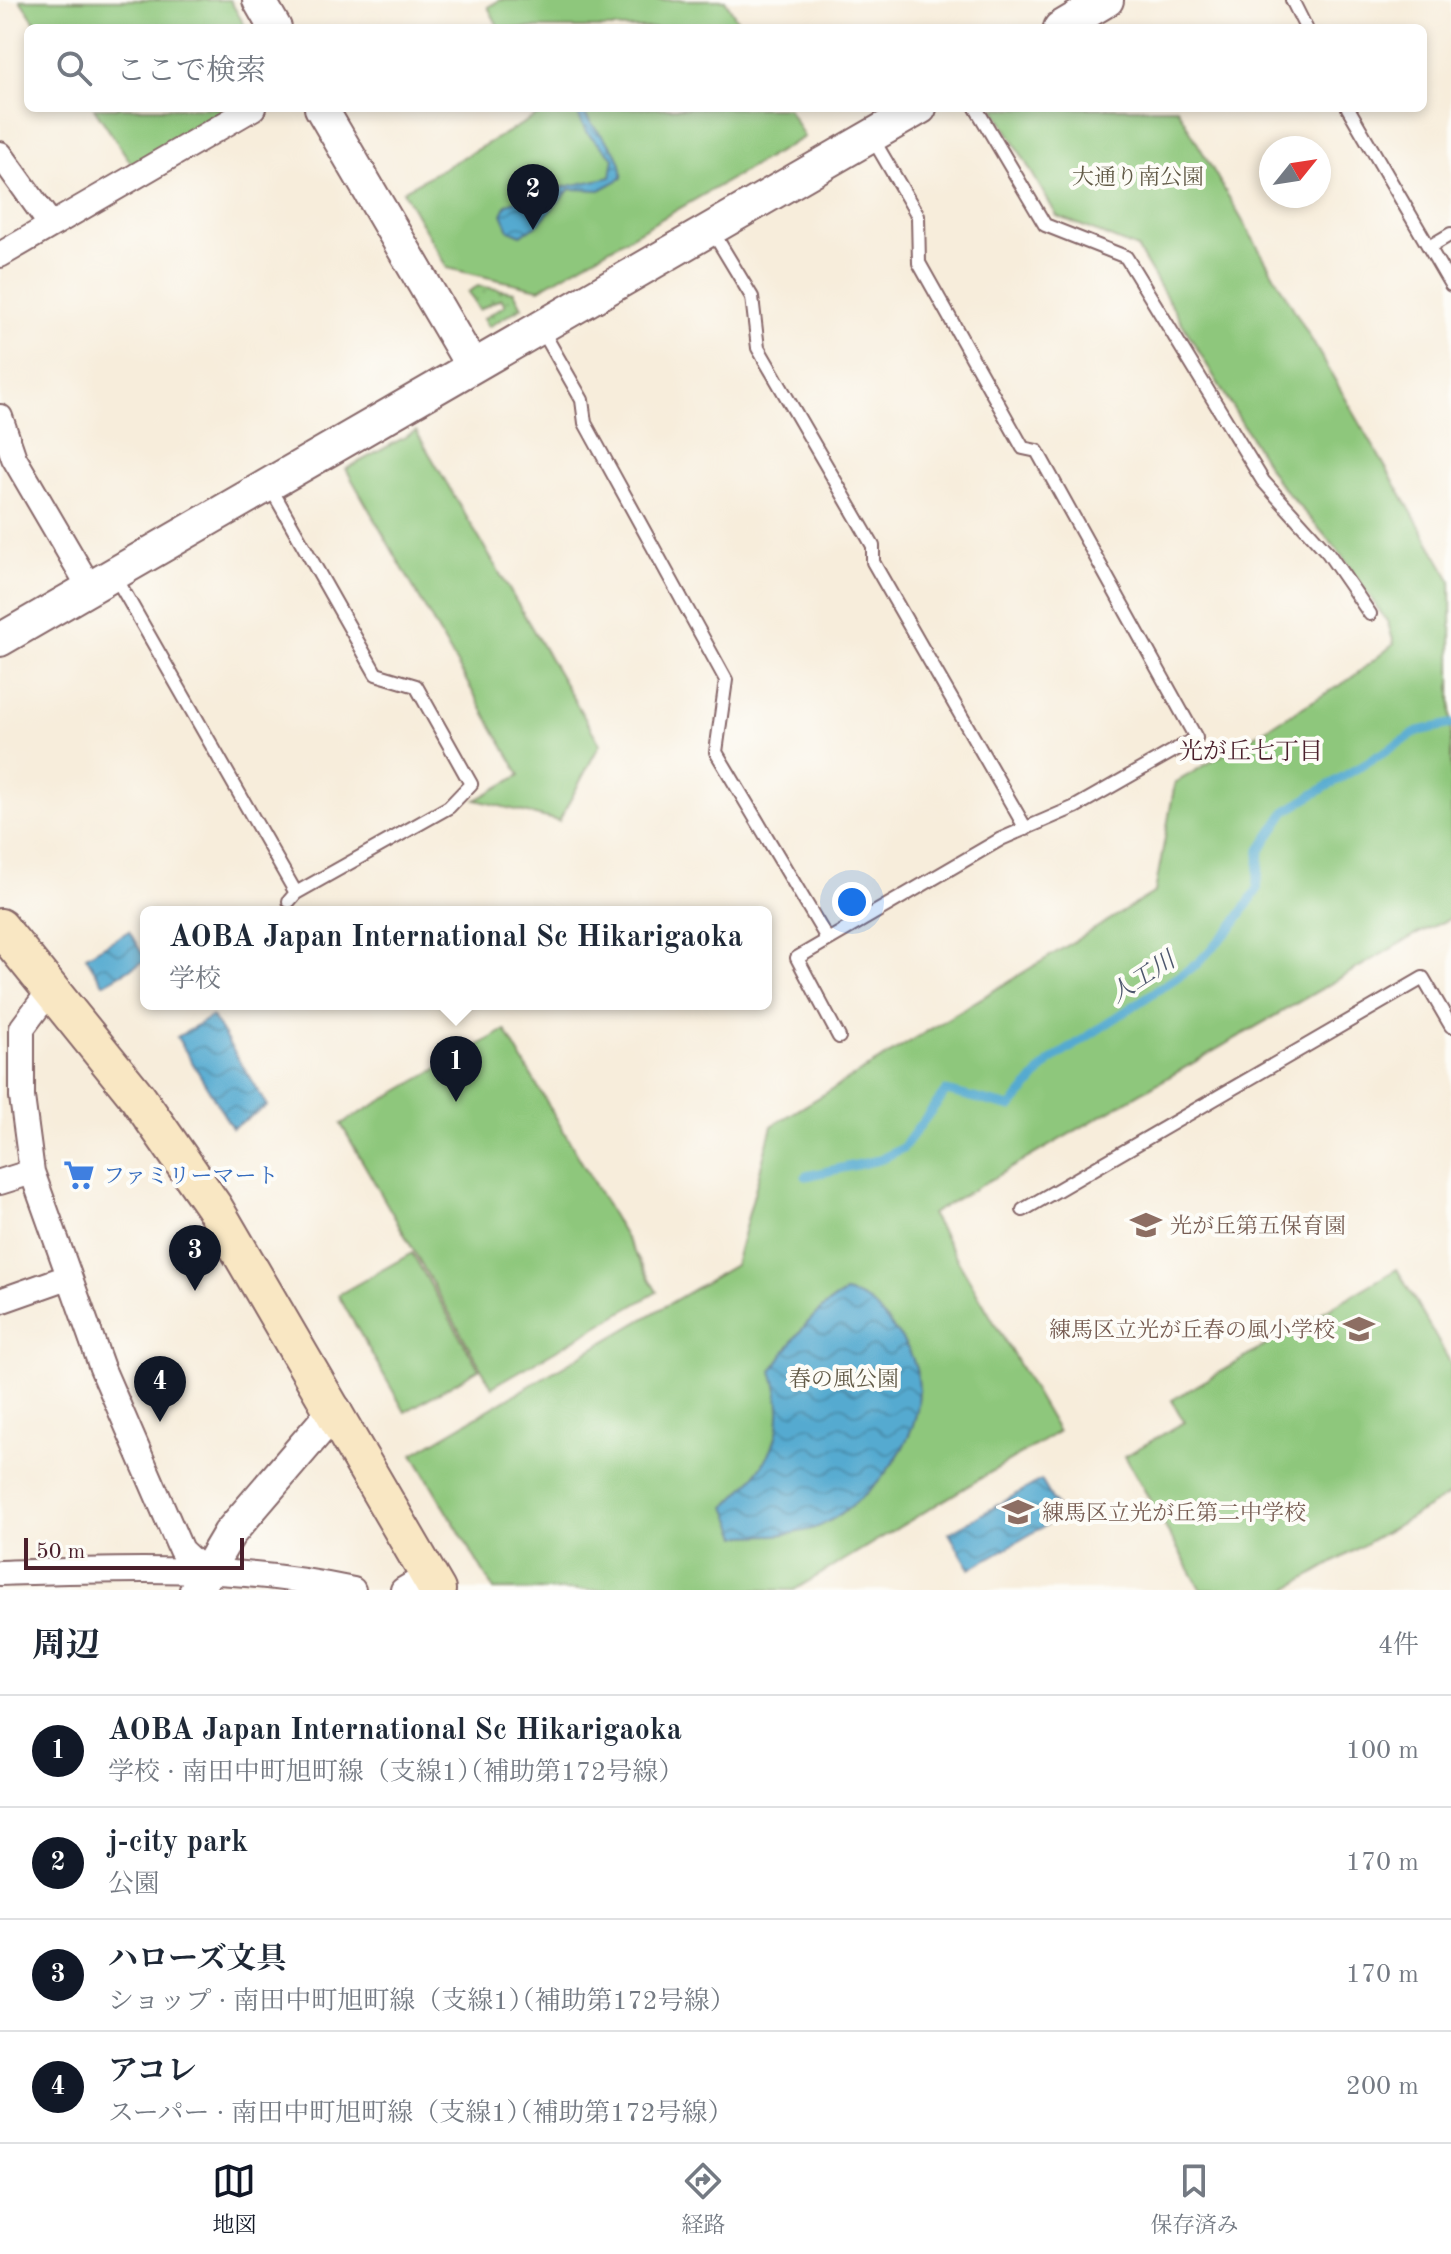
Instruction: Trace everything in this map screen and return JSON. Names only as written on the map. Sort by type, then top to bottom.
[{"type":"main road","points":[[0,927],[138,1098],[214,1207],[335,1410],[423,1585]]},
{"type":"street","points":[[259,0],[273,24]]},
{"type":"street","points":[[1066,24],[1100,2]]},
{"type":"street","points":[[0,255],[246,112]]},
{"type":"street","points":[[323,112],[472,366]]},
{"type":"street","points":[[0,640],[913,112]]},
{"type":"street","points":[[0,154],[51,225]]},
{"type":"street","points":[[0,417],[14,458],[102,580]]},
{"type":"street","points":[[51,989],[22,1028],[10,1054],[32,1172],[102,1368],[181,1550],[200,1581]]},
{"type":"street","points":[[0,1182],[32,1172]]},
{"type":"street","points":[[0,1301],[68,1277]]},
{"type":"street","points":[[200,1581],[229,1534],[335,1410]]},
{"type":"street","points":[[0,1573],[153,1568],[200,1581],[256,1574],[353,1590]]},
{"type":"lane","points":[[1292,0],[1304,24]]},
{"type":"lane","points":[[978,112],[1045,225],[1126,257],[1263,481],[1328,553],[1370,614]]},
{"type":"lane","points":[[1350,112],[1451,285]]},
{"type":"lane","points":[[839,1037],[797,958],[1001,839],[1075,807],[1196,738],[1037,451],[1023,448],[919,263],[918,216],[872,136]]},
{"type":"lane","points":[[711,229],[752,297],[758,348],[873,546],[873,562],[1026,829]]},
{"type":"lane","points":[[1429,247],[1451,234]]},
{"type":"lane","points":[[540,327],[582,400],[585,423],[726,680],[716,752],[828,940]]},
{"type":"lane","points":[[102,580],[293,897],[449,807],[471,784],[416,686],[376,674],[268,484]]},
{"type":"lane","points":[[1023,1210],[1423,978],[1451,1026]]},
{"type":"green space","points":[[20,0],[230,0],[244,24],[36,24]]},
{"type":"green space","points":[[500,0],[725,0],[740,24],[497,24],[488,7]]},
{"type":"green space","points":[[97,112],[230,112],[135,169]]},
{"type":"green space","points":[[543,112],[790,112],[804,137],[539,289],[447,268],[403,191]]},
{"type":"green space","name":"春の風公園","points":[[996,112],[1179,112],[1451,580],[1451,918],[1415,935],[931,1214],[1058,1432],[794,1590],[494,1590],[413,1454],[735,1265],[772,1126],[1155,892],[1175,783],[1350,679],[1394,644],[1388,623],[1337,549],[1276,480],[1137,248],[1057,216]]},
{"type":"green space","points":[[478,286],[514,292],[522,307],[488,327],[483,319],[505,305],[501,298],[479,310],[468,292]]},
{"type":"green space","points":[[416,431],[600,744],[559,821],[476,800],[520,775],[346,469]]},
{"type":"green space","points":[[505,1030],[657,1292],[492,1387],[341,1124]]},
{"type":"green space","points":[[412,1253],[479,1369],[405,1412],[338,1295]]},
{"type":"green space","name":"練馬区立光が丘春の風小学校","points":[[1397,1269],[1451,1364],[1451,1494],[1286,1590],[1201,1590],[1125,1456],[1184,1422],[1172,1400]]},
{"type":"water","points":[[577,112],[584,112],[614,149],[622,167],[622,178],[600,190],[570,189],[538,224],[521,235],[509,230],[502,214],[507,204],[518,200],[541,204],[564,187],[611,177],[614,158],[586,132]]},
{"type":"water","points":[[129,931],[140,950],[140,963],[103,984],[86,956]]},
{"type":"water","points":[[212,1016],[267,1106],[232,1128],[177,1037]]},
{"type":"water","points":[[845,1293],[872,1304],[910,1354],[918,1381],[917,1409],[909,1436],[875,1485],[828,1522],[796,1533],[738,1536],[726,1507],[765,1461],[778,1430],[778,1393],[772,1371],[812,1317]]},
{"type":"water","points":[[1041,1480],[1062,1516],[970,1569],[949,1533]]},
{"type":"waterway","name":"人工川","points":[[806,1176],[879,1160],[903,1148],[946,1091],[1011,1107],[1049,1062],[1197,964],[1232,927],[1257,890],[1260,850],[1286,811],[1419,731],[1451,724]]},
{"type":"place","name":"j-city park","points":[[533,230]]},
{"type":"place","name":"AOBA Japan International Sc Hikarigaoka","points":[[456,1102]]},
{"type":"place","name":"ファミリーマート","points":[[79,1175]]},
{"type":"place","name":"光が丘第五保育園","points":[[1146,1225]]},
{"type":"place","name":"ハローズ文具","points":[[195,1291]]},
{"type":"place","name":"練馬区立光が丘春の風小学校","points":[[1359,1329]]},
{"type":"place","name":"アコレ","points":[[160,1422]]},
{"type":"place","name":"練馬区立光が丘第二中学校","points":[[1018,1512]]},
{"type":"district","name":"光が丘七丁目","points":[[1251,751]]},
{"type":"park label","name":"大通り南公園","points":[[1138,176]]}]
